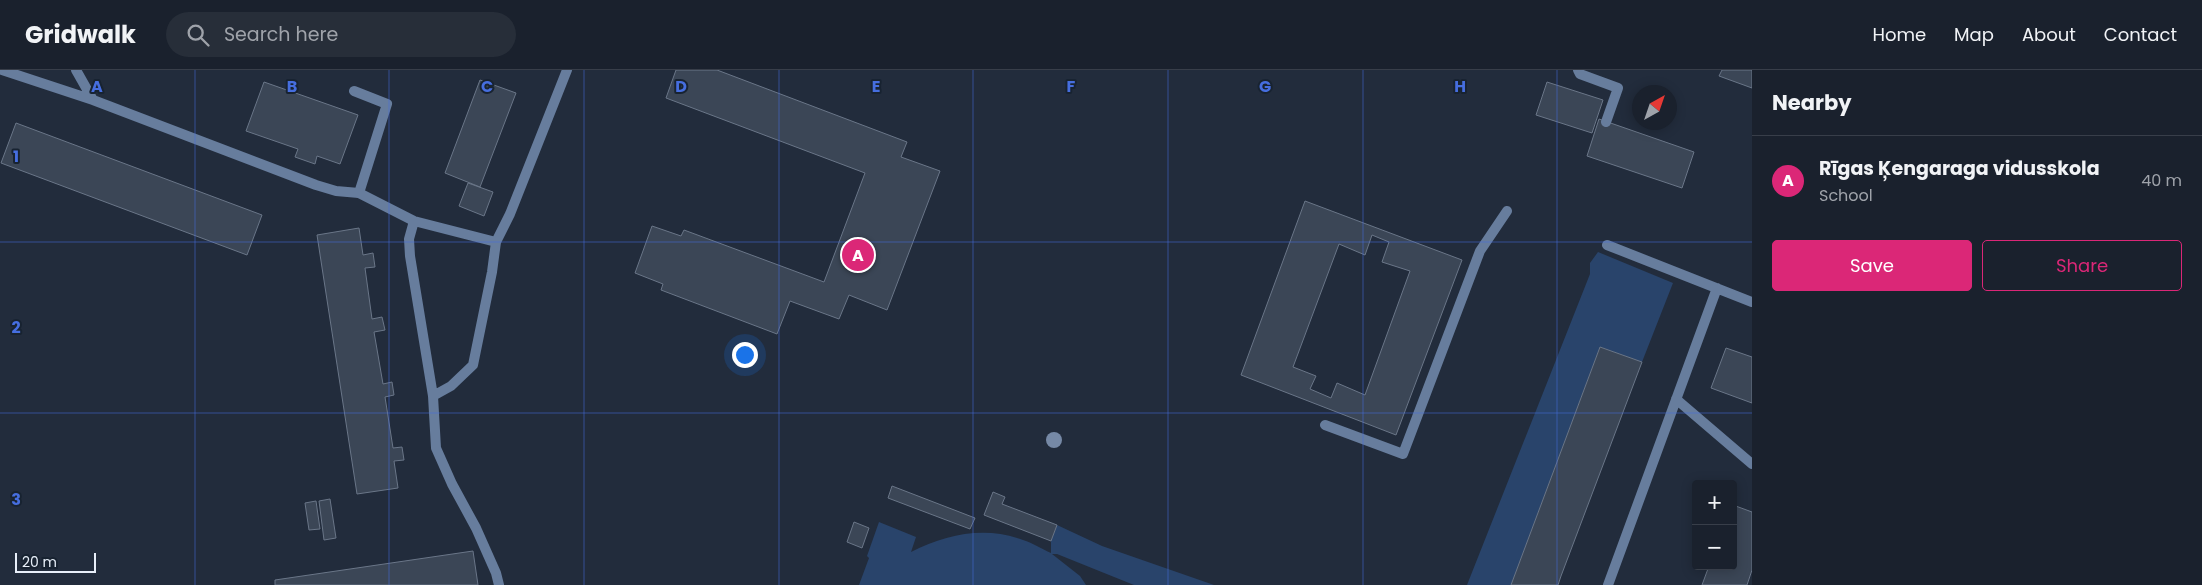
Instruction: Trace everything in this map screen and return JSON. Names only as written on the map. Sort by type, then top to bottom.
[{"type":"street","points":[[2,70],[93,100],[316,185],[336,191],[359,192],[414,221],[496,242]]},
{"type":"street","points":[[76,70],[93,100]]},
{"type":"street","points":[[433,396],[451,386],[472,365],[492,272],[496,242],[510,214],[568,70]]},
{"type":"street","points":[[1578,70],[1580,74],[1618,88],[1606,122]]},
{"type":"street","points":[[354,91],[387,104],[359,192]]},
{"type":"street","points":[[1325,425],[1403,454],[1480,251],[1507,210]]},
{"type":"street","points":[[414,221],[409,239],[410,256],[433,396],[436,448],[452,484],[476,528],[496,572],[499,585]]},
{"type":"street","points":[[1606,245],[1752,302]]},
{"type":"street","points":[[1608,585],[1716,288]]},
{"type":"street","points":[[1676,399],[1752,464]]},
{"type":"shaded area","points":[[1598,252],[1673,283],[1642,362],[1600,347],[1511,585],[1467,585],[1590,274],[1590,263]]},
{"type":"shaded area","points":[[879,522],[916,537],[911,552],[952,537],[966,534],[995,533],[1030,543],[1051,553],[1051,541],[1057,525],[1102,546],[1214,585],[1134,585],[1057,554],[1052,554],[1080,576],[1086,585],[859,585]]},
{"type":"building","points":[[676,70],[717,70],[907,142],[901,157],[940,171],[887,310],[849,295],[839,319],[790,301],[777,334],[661,290],[663,284],[635,273],[652,226],[681,236],[684,230],[824,282],[865,173],[666,98]]},
{"type":"building","points":[[1722,70],[1752,70],[1752,88],[1719,76]]},
{"type":"building","points":[[480,80],[516,93],[480,187],[445,173]]},
{"type":"building","points":[[264,82],[358,115],[340,164],[317,156],[315,164],[295,157],[298,149],[246,131]]},
{"type":"building","points":[[1547,82],[1603,100],[1592,133],[1536,115]]},
{"type":"building","points":[[1599,119],[1694,152],[1682,188],[1587,156]]},
{"type":"building","points":[[16,123],[262,215],[247,255],[1,163]]},
{"type":"building","points":[[468,183],[493,192],[484,216],[459,206]]},
{"type":"building","points":[[1305,201],[1462,260],[1396,435],[1241,375]],"holes":[[[1372,235],[1389,242],[1382,262],[1410,271],[1365,395],[1337,383],[1331,398],[1310,389],[1316,376],[1293,367],[1339,244],[1365,255]]]},
{"type":"building","points":[[359,228],[363,255],[373,253],[375,267],[365,268],[372,319],[382,317],[385,330],[374,332],[383,384],[392,382],[394,395],[385,397],[393,448],[402,447],[404,460],[394,461],[398,488],[357,494],[317,235]]},
{"type":"building","points":[[1600,347],[1642,362],[1558,585],[1511,585]]},
{"type":"building","points":[[1726,348],[1752,357],[1752,403],[1711,388]]},
{"type":"building","points":[[892,486],[975,518],[970,529],[888,498]]},
{"type":"building","points":[[993,492],[1005,497],[1002,504],[1057,525],[1051,541],[984,515]]},
{"type":"building","points":[[330,499],[336,538],[324,540],[319,501]]},
{"type":"building","points":[[316,501],[320,529],[309,530],[305,503]]},
{"type":"building","points":[[1737,506],[1752,512],[1752,570],[1747,585],[1702,585],[1708,570],[1737,570]]},
{"type":"building","points":[[854,522],[869,528],[862,548],[847,542]]},
{"type":"building","points":[[473,551],[478,585],[275,585],[275,580]]},
{"type":"place","name":"Rīgas Ķengaraga vidusskola","points":[[858,255]]}]
